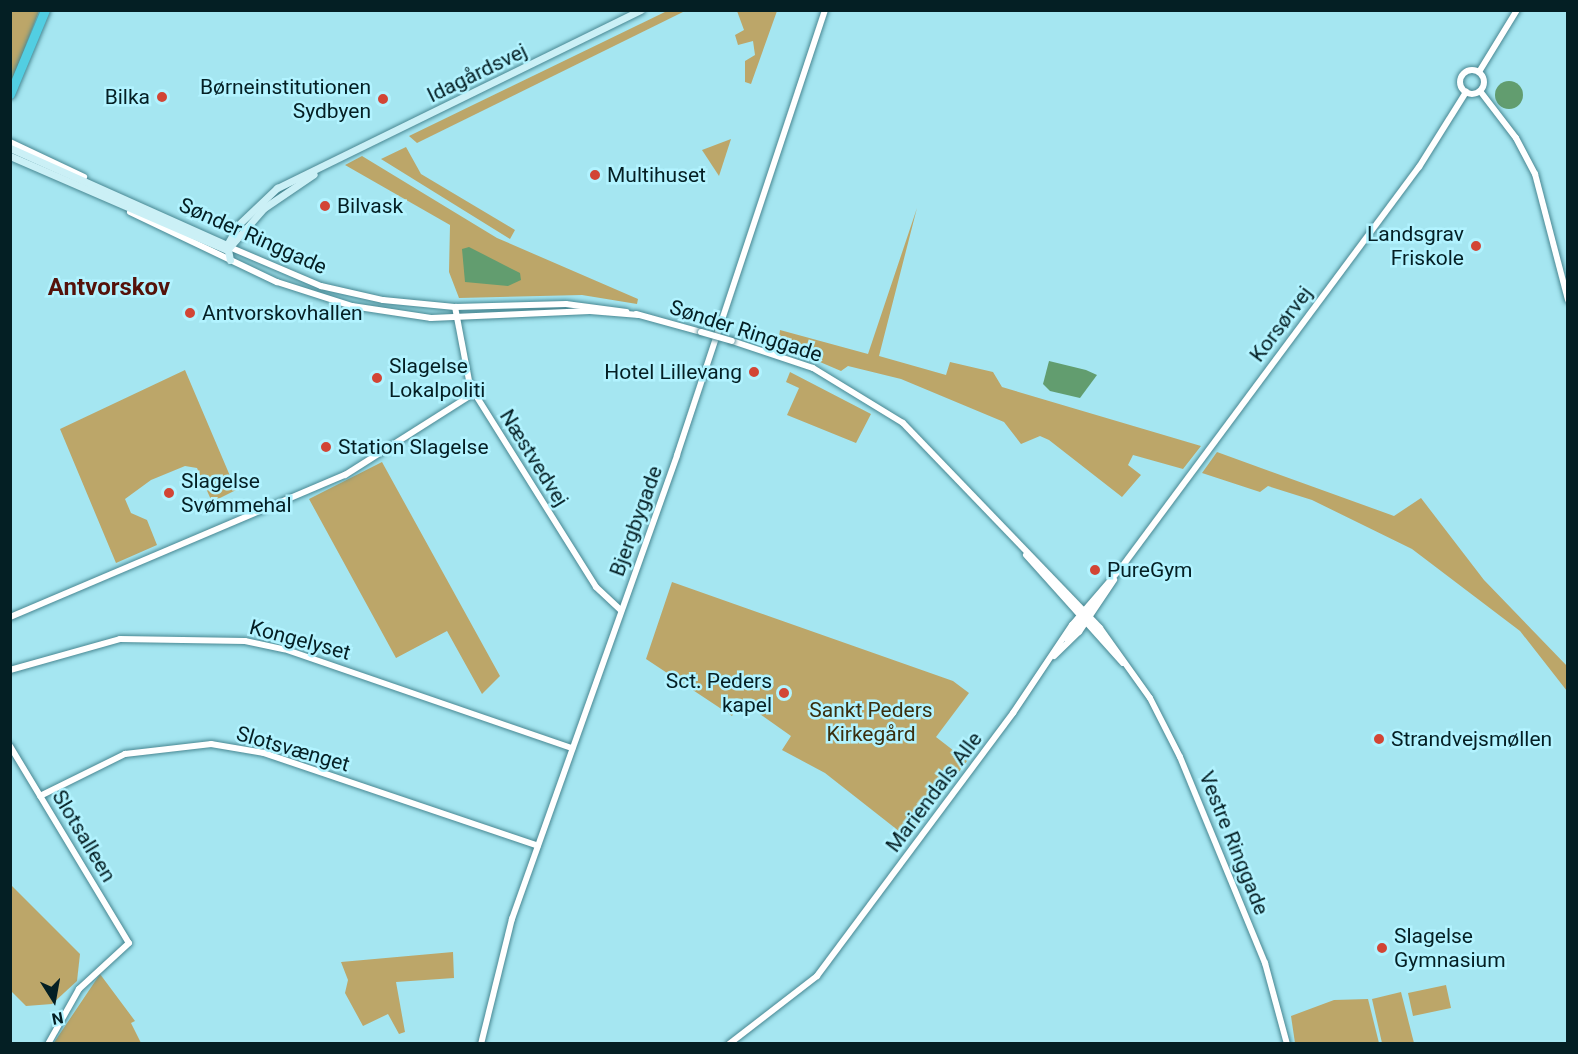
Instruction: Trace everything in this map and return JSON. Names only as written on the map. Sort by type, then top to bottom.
[{"type":"highway","points":[[10,94],[45,10]]},
{"type":"main road","name":"Idagårdsvej","points":[[229,248],[268,194],[641,10]]},
{"type":"main road","points":[[10,148],[84,177]]},
{"type":"main road","name":"Sønder Ringgade","points":[[10,156],[130,212]]},
{"type":"main road","name":"Sønder Ringgade","points":[[84,177],[229,248]]},
{"type":"main road","points":[[130,212],[229,248],[230,260]]},
{"type":"street","name":"Bjergbygade","points":[[481,1044],[501,954],[621,610],[825,10]]},
{"type":"street","points":[[1480,92],[1484,82],[1479,72],[1517,10]]},
{"type":"street","name":"Korsørvej","points":[[1084,617],[1419,167],[1466,92],[1462,76],[1479,72]]},
{"type":"street","points":[[1466,92],[1480,92]]},
{"type":"street","points":[[1480,92],[1516,138],[1535,174],[1568,300]]},
{"type":"street","name":"Sønder Ringgade","points":[[10,142],[84,177]]},
{"type":"street","name":"Sønder Ringgade","points":[[130,212],[309,295],[352,306],[460,318],[552,311],[639,315]]},
{"type":"street","name":"Sønder Ringgade","points":[[229,248],[321,286],[383,300],[455,307],[574,304],[639,315],[732,341],[813,368],[881,407],[923,440],[1084,617]]},
{"type":"street","name":"Næstvedvej","points":[[455,307],[460,318],[464,366],[474,393],[596,587],[621,610]]},
{"type":"street","points":[[10,617],[345,475],[474,393]]},
{"type":"street","name":"Sønder Ringgade","points":[[1001,524],[1019,547],[1084,617]]},
{"type":"street","name":"Vestre Ringgade","points":[[1084,617],[1114,647],[1127,664],[1164,724],[1204,813],[1265,963],[1287,1044]]},
{"type":"street","name":"Vestre Ringgade","points":[[1084,617],[1127,664]]},
{"type":"street","name":"Mariendals Alle","points":[[1050,661],[1084,617]]},
{"type":"street","name":"Mariendals Alle","points":[[729,1044],[802,991],[843,940],[1084,617]]},
{"type":"street","name":"Kongelyset","points":[[10,670],[120,639],[245,641],[291,651],[572,748]]},
{"type":"street","name":"Slotsvænget","points":[[40,796],[125,754],[211,744],[280,758],[538,846]]},
{"type":"street","name":"Slotsalleen","points":[[10,746],[129,943],[79,989],[48,1044]]},
{"type":"green space","points":[[11,11],[39,11],[11,84]]},
{"type":"green space","points":[[667,11],[685,11],[417,143],[409,136]]},
{"type":"green space","points":[[737,11],[777,11],[751,84],[745,82],[745,61],[755,55],[753,41],[738,45],[735,35],[744,30]]},
{"type":"green space","points":[[731,139],[719,176],[702,150]]},
{"type":"green space","points":[[406,147],[421,174],[515,230],[510,239],[381,159]]},
{"type":"green space","points":[[362,156],[497,238],[638,299],[637,304],[582,295],[459,298],[449,272],[450,225],[345,165]]},
{"type":"green space","points":[[917,208],[879,356],[946,375],[950,362],[993,372],[1002,387],[1201,446],[1183,469],[1133,455],[1128,465],[1141,475],[1122,497],[1049,440],[1040,436],[1021,444],[1004,422],[901,379],[848,366],[841,371],[778,344],[780,330],[868,354]]},
{"type":"green space","points":[[185,370],[236,490],[212,502],[197,468],[185,466],[151,480],[125,499],[131,513],[147,520],[157,545],[116,563],[60,429]]},
{"type":"green space","points":[[790,372],[871,414],[856,443],[787,415],[799,388],[786,382]]},
{"type":"green space","points":[[1217,452],[1394,516],[1421,498],[1484,580],[1567,666],[1567,691],[1520,631],[1412,549],[1312,500],[1268,486],[1260,492],[1202,473]]},
{"type":"green space","points":[[382,462],[500,676],[482,694],[447,631],[396,658],[309,499]]},
{"type":"green space","name":"Sankt Peders Kirkegård","points":[[672,582],[953,681],[969,693],[936,737],[967,761],[909,839],[825,773],[782,750],[791,736],[757,712],[742,702],[732,716],[646,659]]},
{"type":"green space","points":[[10,884],[80,954],[77,981],[52,1004],[26,1006],[11,991]]},
{"type":"green space","points":[[453,952],[454,978],[396,982],[405,1032],[399,1034],[388,1014],[363,1026],[345,993],[348,980],[341,962]]},
{"type":"green space","points":[[100,974],[135,1021],[131,1023],[141,1043],[53,1044]]},
{"type":"green space","points":[[1446,985],[1451,1008],[1413,1016],[1408,993]]},
{"type":"green space","points":[[1401,992],[1414,1043],[1382,1043],[1372,999]]},
{"type":"green space","points":[[1368,999],[1379,1043],[1295,1043],[1291,1016],[1334,1000]]},
{"type":"shaded area","points":[[1509,81],[1519,85],[1523,95],[1519,105],[1509,109],[1499,105],[1495,95],[1499,85]]},
{"type":"shaded area","points":[[469,247],[520,273],[521,280],[508,286],[465,282],[462,249]]},
{"type":"shaded area","points":[[1049,361],[1097,375],[1080,398],[1050,391],[1043,384]]},
{"type":"place","name":"Bilka","points":[[162,97]]},
{"type":"place","name":"Børneinstitutionen Sydbyen","points":[[383,99]]},
{"type":"place","name":"Multihuset","points":[[595,175]]},
{"type":"place","name":"Bilvask","points":[[325,206]]},
{"type":"place","name":"Landsgrav Friskole","points":[[1476,246]]},
{"type":"place","name":"Antvorskovhallen","points":[[190,313]]},
{"type":"place","name":"Hotel Lillevang","points":[[754,372]]},
{"type":"place","name":"Slagelse Lokalpoliti","points":[[377,378]]},
{"type":"place","name":"Station Slagelse","points":[[326,447]]},
{"type":"place","name":"Slagelse Svømmehal","points":[[169,493]]},
{"type":"place","name":"PureGym","points":[[1095,570]]},
{"type":"place","name":"Sct. Peders kapel","points":[[784,693]]},
{"type":"place","name":"Strandvejsmøllen","points":[[1379,739]]},
{"type":"place","name":"Slagelse Gymnasium","points":[[1382,948]]},
{"type":"district","name":"Antvorskov","points":[[109,288]]}]
